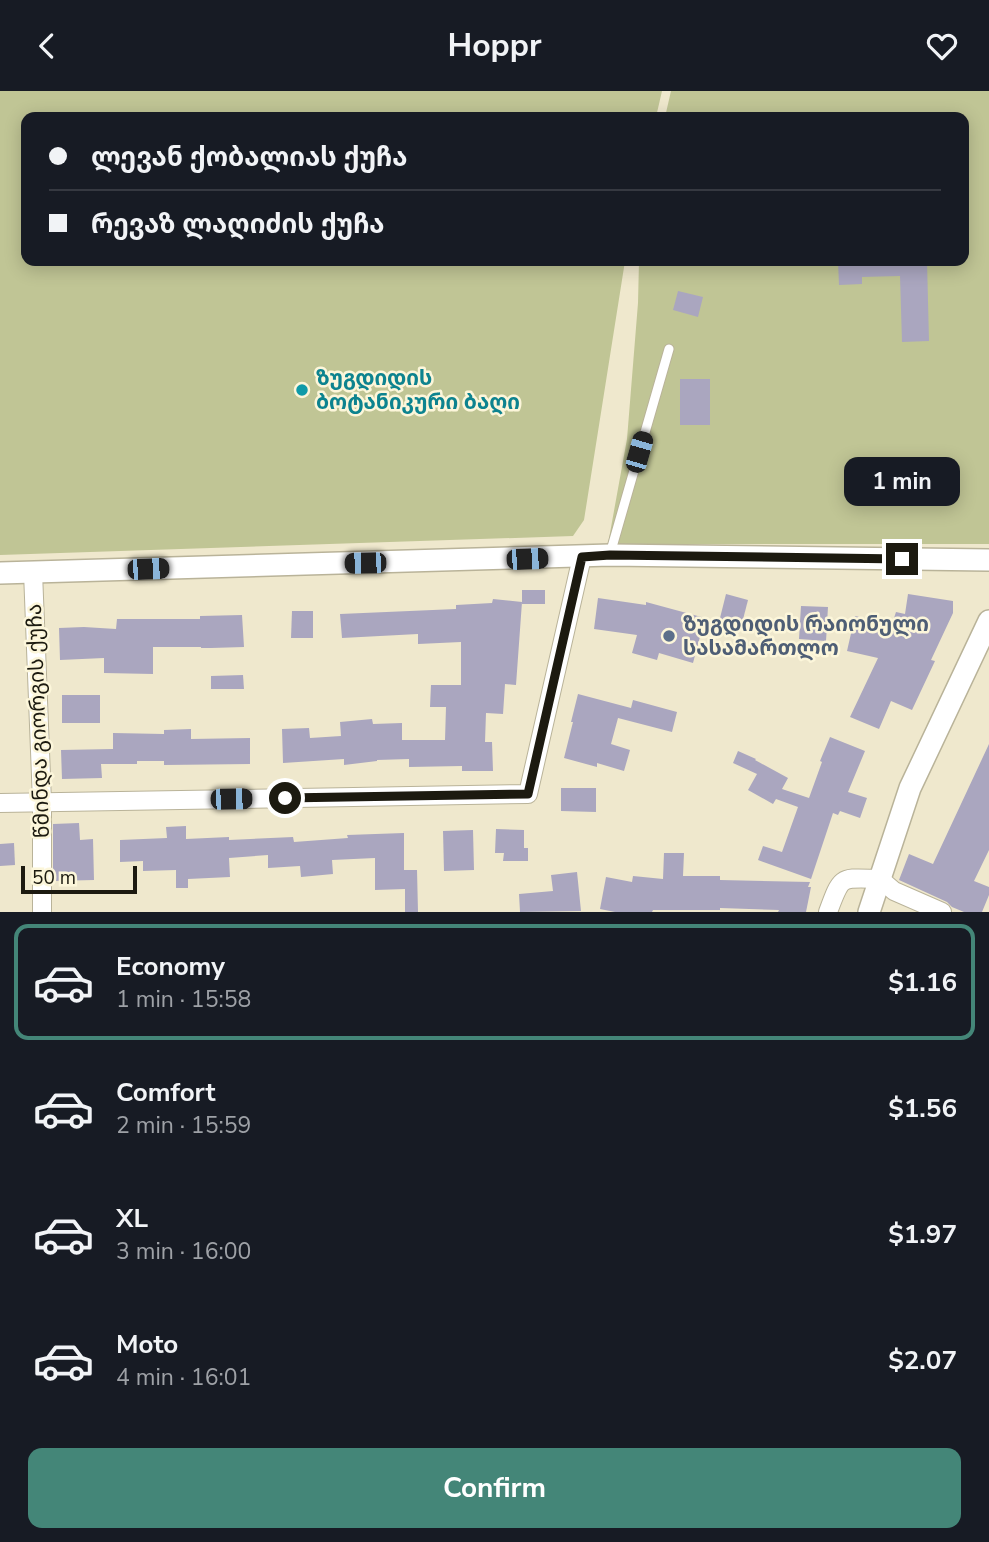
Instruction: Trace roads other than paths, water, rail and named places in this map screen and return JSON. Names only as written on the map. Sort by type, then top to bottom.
[{"type":"street","points":[[0,573],[610,555],[989,560]]},
{"type":"street","points":[[0,803],[528,794],[582,557]]},
{"type":"street","name":"წმინდა გიორგის ქუჩა","points":[[33,572],[42,802],[43,912]]},
{"type":"street","points":[[869,912],[910,788],[989,621]]},
{"type":"street","points":[[828,912],[838,885],[848,879],[880,879],[894,891],[942,912]]},
{"type":"lane","points":[[610,555],[669,349]]},
{"type":"place","name":"ზუგდიდის ბოტანიკური ბაღი","points":[[302,390]]},
{"type":"place","name":"ზუგდიდის რაიონული სასამართლო","points":[[669,636]]}]
